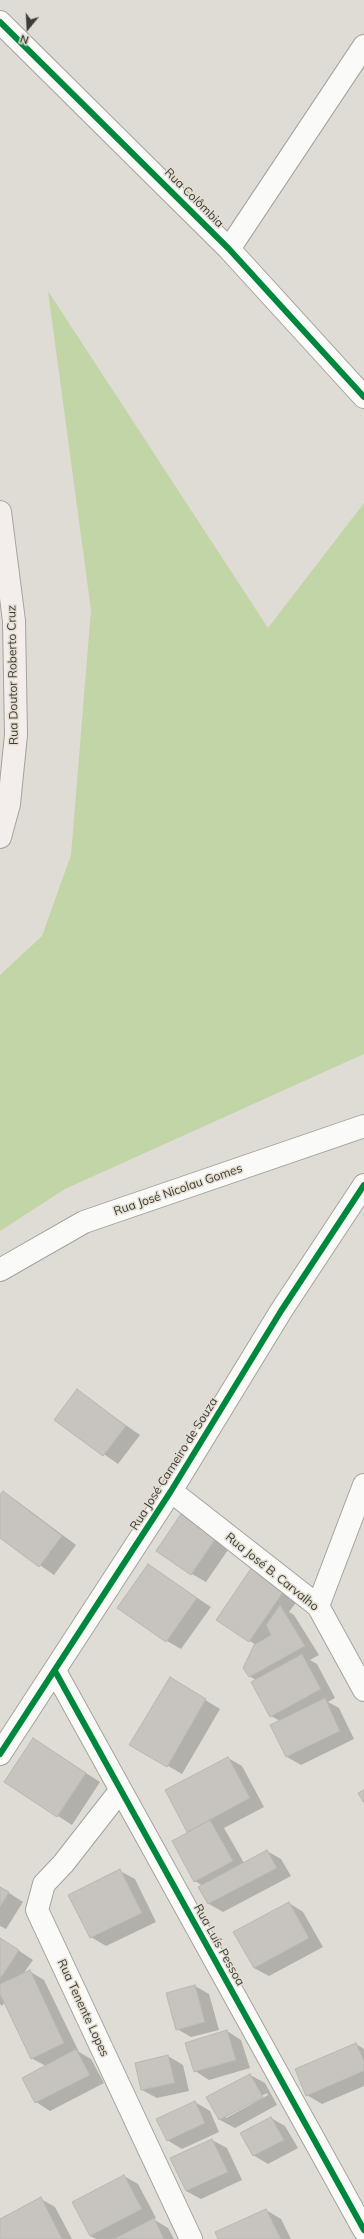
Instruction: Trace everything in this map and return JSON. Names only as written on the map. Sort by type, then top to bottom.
[{"type":"main road","name":"Rua Doutor Roberto Cruz","points":[[0,512],[14,621],[16,735],[9,804],[0,837]]},
{"type":"street","name":"Rua Colômbia","points":[[0,22],[229,249],[364,397]]},
{"type":"street","name":"Rua Colômbia","points":[[229,249],[364,46]]},
{"type":"street","name":"Rua José Nicolau Gomes","points":[[0,1270],[84,1222],[364,1126]]},
{"type":"street","name":"Rua José Carneiro de Souza","points":[[0,1754],[171,1491],[281,1312],[364,1184]]},
{"type":"street","points":[[318,1606],[364,1485]]},
{"type":"street","name":"Rua José B. Carvalho","points":[[171,1491],[318,1606],[364,1690]]},
{"type":"street","name":"Rua Luís Pessoa","points":[[55,1671],[364,2230]]},
{"type":"street","name":"Rua Tenente Lopes","points":[[120,1791],[63,1864],[44,1884],[37,1910],[191,2239]]},
{"type":"green space","points":[[48,291],[268,628],[364,503],[364,1054],[65,1189],[0,1231],[0,975],[42,936],[71,855],[91,610]]},
{"type":"building","points":[[77,1389],[126,1426],[103,1456],[54,1420]]},
{"type":"building","points":[[3,1491],[62,1536],[39,1567],[0,1538],[0,1495]]},
{"type":"building","points":[[181,1514],[216,1538],[191,1575],[156,1551]]},
{"type":"building","points":[[148,1564],[197,1598],[166,1642],[117,1608]]},
{"type":"building","points":[[252,1567],[285,1589],[249,1642],[216,1620]]},
{"type":"building","points":[[280,1605],[305,1646],[249,1677],[243,1668],[254,1645],[271,1635],[266,1625]]},
{"type":"building","points":[[302,1654],[321,1689],[270,1717],[251,1682]]},
{"type":"building","points":[[170,1677],[206,1699],[167,1767],[129,1745]]},
{"type":"building","points":[[325,1698],[340,1731],[286,1757],[270,1725]]},
{"type":"building","points":[[33,1738],[86,1773],[57,1817],[4,1782]]},
{"type":"building","points":[[228,1757],[250,1798],[187,1832],[165,1790]]},
{"type":"building","points":[[364,1790],[364,1803],[358,1793]]},
{"type":"building","points":[[210,1820],[233,1861],[194,1882],[172,1841]]},
{"type":"building","points":[[267,1850],[277,1868],[208,1904],[198,1887]]},
{"type":"building","points":[[120,1869],[142,1913],[90,1938],[68,1895]]},
{"type":"building","points":[[0,1887],[9,1892],[0,1907]]},
{"type":"building","points":[[289,1902],[309,1938],[254,1968],[233,1932]]},
{"type":"building","points":[[0,1938],[19,1950],[0,1979]]},
{"type":"building","points":[[30,1970],[64,2043],[31,2059],[0,1994],[0,1984]]},
{"type":"building","points":[[195,1985],[205,2022],[176,2030],[166,1993]]},
{"type":"building","points":[[227,2030],[236,2060],[194,2072],[185,2043]]},
{"type":"building","points":[[356,2043],[364,2061],[364,2071],[306,2096],[295,2069]]},
{"type":"building","points":[[76,2049],[90,2075],[35,2103],[22,2078]]},
{"type":"building","points":[[168,2055],[175,2083],[141,2090],[135,2063]]},
{"type":"building","points":[[250,2074],[263,2097],[219,2120],[206,2097]]},
{"type":"building","points":[[195,2101],[205,2123],[167,2141],[156,2119]]},
{"type":"building","points":[[271,2117],[284,2140],[253,2156],[240,2133]]},
{"type":"building","points":[[212,2139],[228,2172],[186,2191],[170,2158]]},
{"type":"building","points":[[124,2175],[142,2209],[90,2236],[72,2202]]},
{"type":"building","points":[[41,2197],[62,2239],[0,2239],[0,2219]]},
{"type":"building","points":[[266,2209],[281,2239],[218,2239],[215,2232]]},
{"type":"building","points":[[154,2218],[164,2239],[114,2239]]},
{"type":"cycle path","points":[[0,22],[229,249],[364,397]]},
{"type":"cycle path","points":[[0,1754],[171,1491],[281,1311],[364,1185]]},
{"type":"cycle path","points":[[55,1671],[364,2230]]}]
